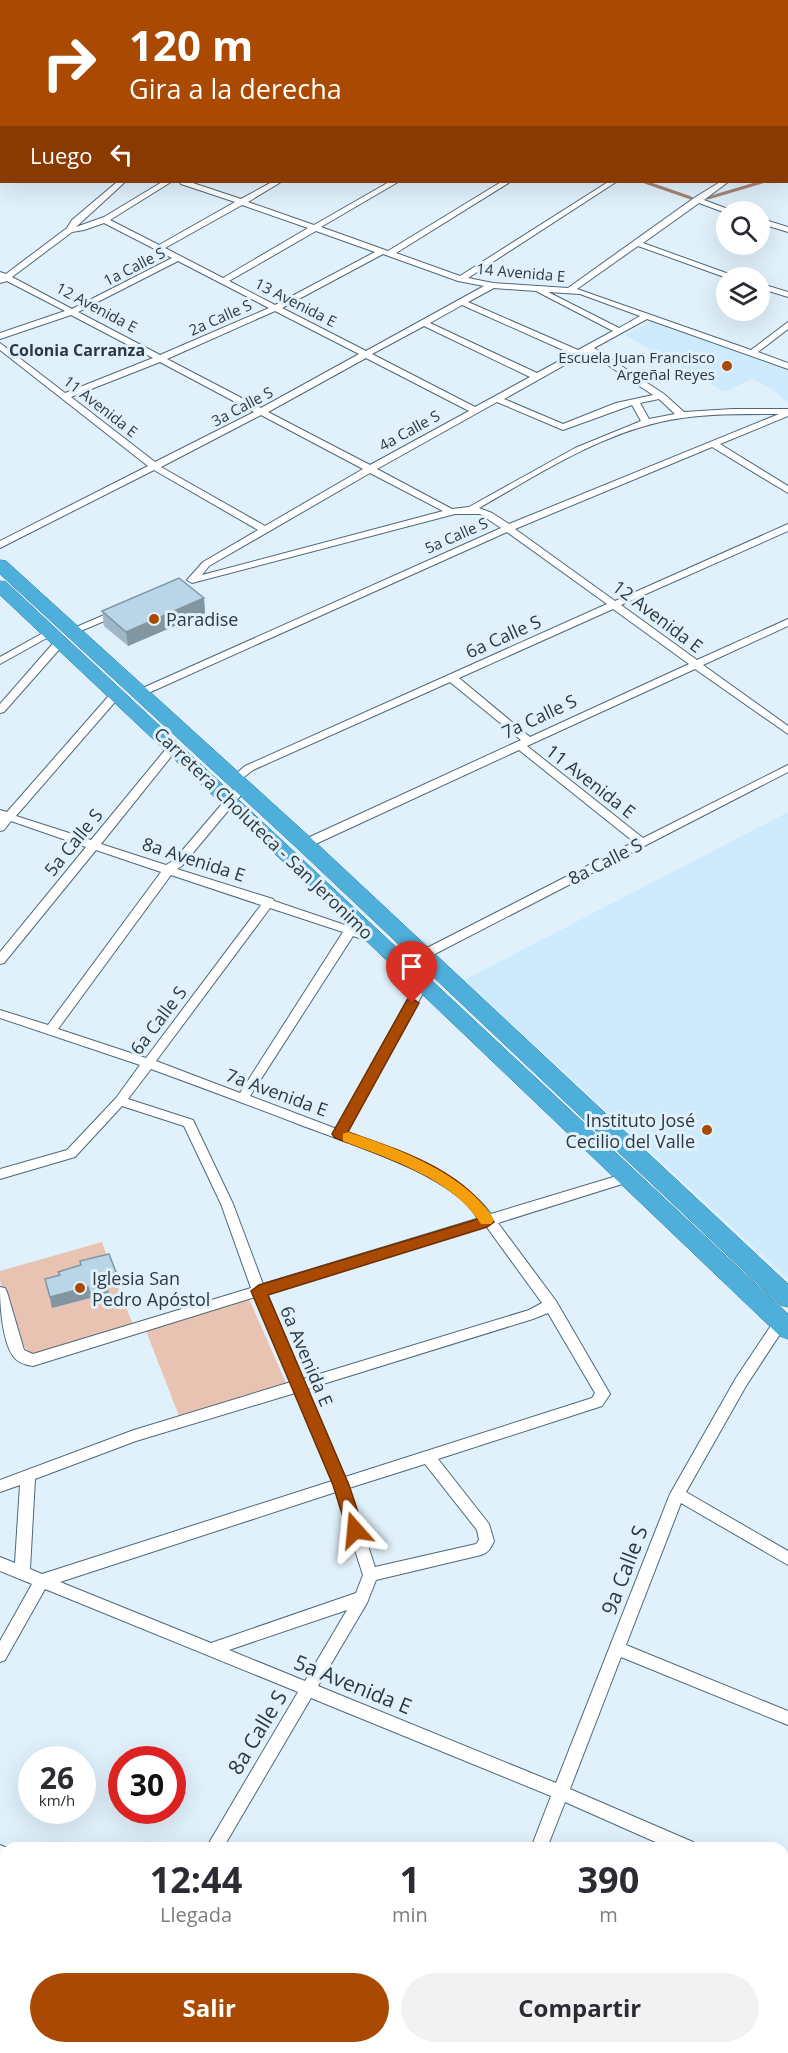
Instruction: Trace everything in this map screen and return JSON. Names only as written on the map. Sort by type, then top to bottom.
[{"type":"highway","name":"Carretera Choluteca - San Jeronimo","points":[[0,565],[61,635],[117,693],[174,746],[236,788],[305,844],[788,1298]]},
{"type":"highway","name":"Carretera Choluteca - San Jeronimo","points":[[0,586],[61,635],[140,693],[236,788],[376,940],[784,1326]]},
{"type":"street","points":[[721,0],[734,0]]},
{"type":"street","points":[[2,278],[70,230],[75,222],[120,183]]},
{"type":"street","points":[[70,230],[79,230],[102,219],[165,183]]},
{"type":"street","name":"14 Avenida E","points":[[187,183],[462,279],[536,290],[571,290],[788,366]]},
{"type":"street","name":"1a Calle S","points":[[160,248],[275,183]]},
{"type":"street","points":[[223,281],[392,183]]},
{"type":"street","name":"2a Calle S","points":[[64,396],[161,358],[275,308],[385,253],[504,183]]},
{"type":"street","points":[[462,279],[610,183]]},
{"type":"street","points":[[571,290],[722,183]]},
{"type":"street","points":[[697,200],[716,207]]},
{"type":"street","name":"13 Avenida E","points":[[102,219],[476,411]]},
{"type":"street","points":[[770,224],[788,230]]},
{"type":"street","points":[[636,243],[716,271]]},
{"type":"street","name":"1a Calle S","points":[[0,336],[74,311],[179,258]]},
{"type":"street","name":"12 Avenida E","points":[[2,278],[74,311],[451,512]]},
{"type":"street","name":"3a Calle S","points":[[0,545],[261,412],[464,303],[493,285]]},
{"type":"street","points":[[770,289],[788,295]]},
{"type":"street","points":[[536,290],[619,331]]},
{"type":"street","points":[[464,303],[578,353]]},
{"type":"street","name":"4a Calle S","points":[[194,580],[206,564],[370,469],[646,316]]},
{"type":"street","points":[[424,323],[536,376]]},
{"type":"street","points":[[751,354],[788,325]]},
{"type":"street","name":"11 Avenida E","points":[[0,346],[154,467],[265,531]]},
{"type":"street","points":[[588,348],[661,396],[683,416]]},
{"type":"street","points":[[497,399],[563,427],[634,401],[661,396]]},
{"type":"street","points":[[634,401],[646,423]]},
{"type":"street","points":[[473,508],[569,455],[646,423],[731,411],[788,412]]},
{"type":"street","name":"5a Calle S","points":[[140,693],[508,528],[788,412]]},
{"type":"street","points":[[713,444],[788,490]]},
{"type":"street","name":"4a Calle S","points":[[184,584],[451,512],[473,508],[485,512]]},
{"type":"street","name":"12 Avenida E","points":[[485,512],[616,604],[694,665],[788,731]]},
{"type":"street","name":"6a Calle S","points":[[236,788],[249,768],[788,527]]},
{"type":"street","points":[[0,661],[133,605]]},
{"type":"street","name":"7a Calle S","points":[[305,844],[788,622]]},
{"type":"street","points":[[0,710],[61,635]]},
{"type":"street","name":"11 Avenida E","points":[[452,678],[525,744],[641,842]]},
{"type":"street","points":[[0,827],[4,816],[117,693]]},
{"type":"street","name":"5a Calle S","points":[[0,960],[174,746]]},
{"type":"street","name":"8a Calle S","points":[[423,955],[788,768]]},
{"type":"street","points":[[50,1030],[169,869],[178,864],[224,810],[236,788]]},
{"type":"street","name":"8a Avenida E","points":[[4,816],[351,929],[376,940]]},
{"type":"street","name":"6a Calle S","points":[[0,1174],[71,1154],[120,1101],[269,902]]},
{"type":"street","points":[[243,1098],[351,929]]},
{"type":"street","points":[[340,1134],[422,984]]},
{"type":"street","name":"7a Avenida E","points":[[0,1014],[148,1064],[389,1153],[448,1182],[478,1206],[487,1222],[551,1305],[603,1394],[597,1402],[428,1457]]},
{"type":"street","name":"6a Avenida E","points":[[120,1101],[189,1123],[227,1204],[259,1291],[341,1485],[370,1575]]},
{"type":"street","points":[[0,1292],[18,1353],[26,1359],[33,1360],[630,1178]]},
{"type":"street","points":[[0,1486],[134,1436],[533,1314],[551,1305]]},
{"type":"street","name":"9a Calle S","points":[[542,1842],[677,1494],[741,1382],[784,1326]]},
{"type":"street","points":[[0,1655],[42,1581],[428,1457],[483,1528],[487,1541],[481,1549],[370,1575]]},
{"type":"street","points":[[22,1573],[28,1474]]},
{"type":"street","points":[[677,1494],[788,1559]]},
{"type":"street","name":"5a Avenida E","points":[[0,1564],[562,1793],[673,1842]]},
{"type":"street","name":"8a Calle S","points":[[218,1842],[309,1691],[362,1598],[370,1575]]},
{"type":"street","points":[[210,1650],[362,1598]]},
{"type":"street","points":[[618,1649],[788,1718]]},
{"type":"shaded area","name":"Escuela Juan Francisco Argeñal Reyes","points":[[651,321],[788,369],[788,403],[770,388],[752,379],[725,392],[625,335]]},
{"type":"shaded area","name":"Instituto José Cecilio del Valle","points":[[788,812],[788,1279],[464,980]]},
{"type":"shaded area","points":[[102,1242],[110,1265],[52,1308],[90,1298],[105,1286],[117,1283],[133,1325],[35,1354],[28,1350],[12,1323],[0,1281],[0,1271]]},
{"type":"shaded area","points":[[249,1299],[286,1383],[179,1416],[146,1331]]},
{"type":"building","points":[[179,578],[204,598],[126,632],[102,611]]},
{"type":"building","points":[[109,1254],[116,1272],[104,1275],[108,1288],[90,1293],[88,1287],[50,1297],[45,1279],[60,1275],[58,1272],[81,1265],[80,1261]]},
{"type":"waterway","points":[[648,183],[691,198]]},
{"type":"waterway","points":[[708,198],[759,183]]},
{"type":"slow traffic","points":[[348,1137],[389,1153],[448,1182],[478,1206],[486,1220]]},
{"type":"place","name":"Escuela Juan Francisco Argeñal Reyes","points":[[727,366]]},
{"type":"place","name":"Paradise","points":[[154,619]]},
{"type":"place","name":"Instituto José Cecilio del Valle","points":[[707,1130]]},
{"type":"place","name":"Iglesia San Pedro Apóstol","points":[[80,1288]]},
{"type":"district","name":"Colonia Carranza","points":[[77,350]]},
{"type":"route","points":[[355,1530],[341,1485],[259,1291],[487,1222],[478,1206],[448,1182],[389,1153],[340,1134],[412,1003]]}]
